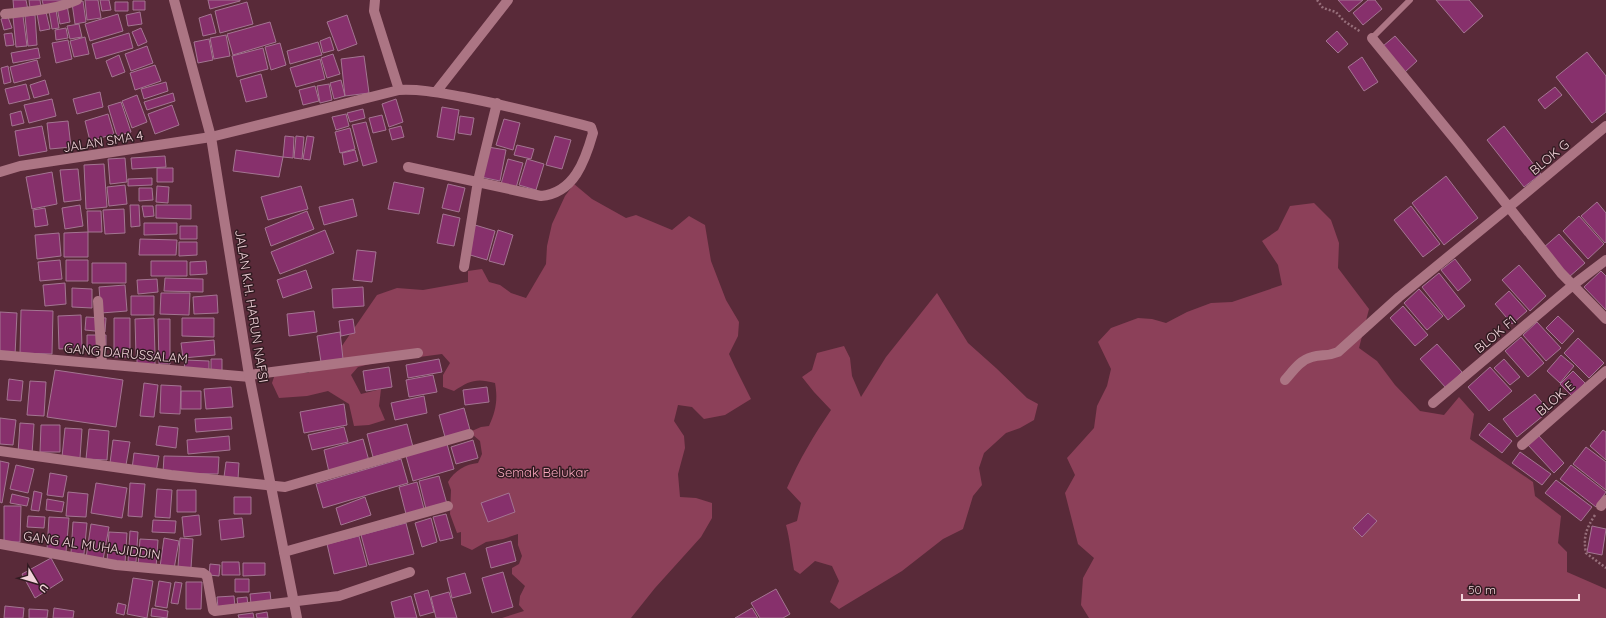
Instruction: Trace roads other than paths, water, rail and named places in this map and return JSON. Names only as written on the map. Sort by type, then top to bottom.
[{"type":"street","points":[[5,14],[68,4],[77,0]]},
{"type":"street","name":"JALAN K.H. HARUN NAFSI","points":[[174,0],[211,137],[250,376],[297,618]]},
{"type":"street","points":[[375,0],[374,11],[399,90]]},
{"type":"street","points":[[436,92],[508,0]]},
{"type":"street","points":[[1372,38],[1453,136],[1561,273],[1606,319]]},
{"type":"street","name":"JALAN SMA 4","points":[[0,172],[20,166],[211,137],[399,90],[424,90],[497,103],[591,127],[593,133],[585,160],[560,191],[551,195],[541,196],[478,181]]},
{"type":"street","points":[[464,267],[478,181],[497,103]]},
{"type":"street","name":"BLOK G","points":[[1285,380],[1301,362],[1313,357],[1328,356],[1338,352],[1382,310],[1509,208],[1606,126]]},
{"type":"street","points":[[408,167],[478,181]]},
{"type":"street","name":"BLOK F1","points":[[1433,403],[1606,260]]},
{"type":"street","points":[[98,300],[102,364]]},
{"type":"street","name":"GANG DARUSSALAM","points":[[0,355],[250,376],[418,353]]},
{"type":"street","name":"BLOK E","points":[[1522,445],[1606,371]]},
{"type":"street","points":[[0,450],[171,475],[285,487],[469,434]]},
{"type":"street","points":[[284,552],[448,506]]},
{"type":"street","name":"GANG AL MUHAJIDDIN","points":[[0,544],[116,565],[204,572],[207,576],[213,610],[215,612],[294,602]]},
{"type":"street","points":[[294,602],[339,596],[410,572]]},
{"type":"lane","points":[[1372,38],[1410,0]]},
{"type":"park label","name":"Semak Belukar","points":[[543,472]]}]
